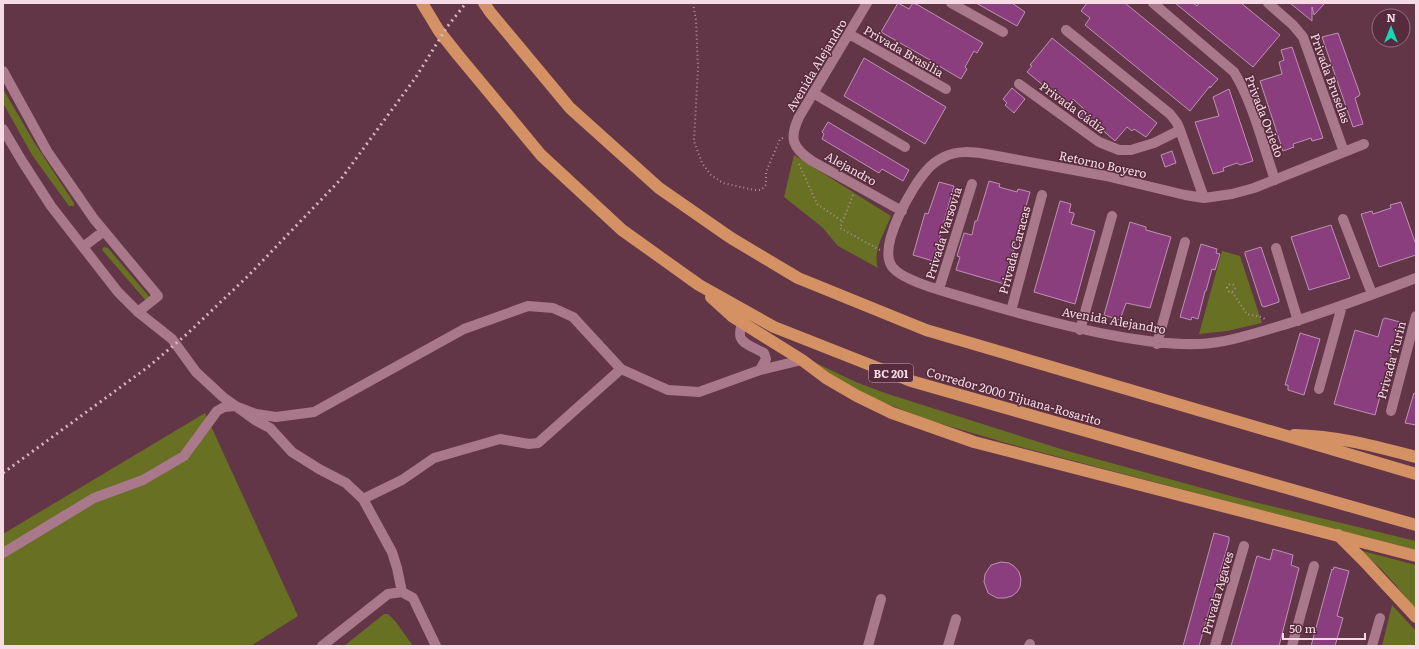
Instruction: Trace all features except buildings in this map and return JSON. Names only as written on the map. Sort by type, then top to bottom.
[{"type":"highway","points":[[424,6],[439,31],[541,155],[622,230],[699,285],[733,317],[744,317],[826,378],[857,396],[892,413],[974,442],[1416,556]]},
{"type":"highway","points":[[487,8],[570,108],[659,188],[731,238],[798,278],[926,330],[1278,435],[1416,474]]},
{"type":"highway","name":"Corredor 2000 Tijuana-Rosarito","points":[[744,317],[774,327],[911,381],[1416,525]]},
{"type":"highway","points":[[1278,435],[1317,435],[1358,442],[1416,457]]},
{"type":"highway","points":[[1337,535],[1368,565],[1416,617]]},
{"type":"street","name":"Avenida Alejandro","points":[[795,141],[799,117],[867,3]]},
{"type":"street","points":[[951,3],[1003,32]]},
{"type":"street","name":"Privada Oviedo","points":[[1153,3],[1234,72],[1248,99],[1275,180]]},
{"type":"street","name":"Privada Bruselas","points":[[1268,3],[1293,25],[1303,37],[1344,152]]},
{"type":"street","points":[[1066,30],[1170,114],[1180,130],[1204,198]]},
{"type":"street","name":"Privada Brasilia","points":[[849,34],[946,89]]},
{"type":"street","points":[[3,71],[47,151],[94,219],[158,296],[138,312]]},
{"type":"street","name":"Privada Cádiz","points":[[1019,84],[1099,142],[1120,150],[1131,150],[1154,143],[1180,130]]},
{"type":"street","points":[[813,93],[905,147]]},
{"type":"street","points":[[3,129],[22,162],[51,206],[118,292],[138,312],[172,339],[196,372],[235,406],[255,420],[270,428],[292,452],[319,469],[346,483],[363,499],[392,552],[402,592]]},
{"type":"street","name":"Alejandro","points":[[795,141],[802,155],[812,162],[902,211]]},
{"type":"street","name":"Retorno Boyero","points":[[888,255],[888,245],[902,211],[926,170],[944,156],[971,151],[1106,176],[1185,196],[1204,198],[1232,194],[1275,180],[1364,144]]},
{"type":"street","name":"Privada Varsovia","points":[[939,289],[972,184]]},
{"type":"street","name":"Privada Caracas","points":[[1011,311],[1042,195]]},
{"type":"street","points":[[1080,330],[1112,216]]},
{"type":"street","points":[[1343,219],[1372,294]]},
{"type":"street","points":[[83,247],[104,231]]},
{"type":"street","points":[[1157,344],[1185,242]]},
{"type":"street","points":[[1276,248],[1298,321]]},
{"type":"street","name":"Avenida Alejandro","points":[[888,255],[890,264],[903,276],[939,289],[1080,330],[1157,344],[1200,344],[1235,338],[1298,321],[1416,278]]},
{"type":"street","points":[[3,553],[94,498],[143,480],[184,456],[217,411],[224,407],[235,406],[256,414],[276,417],[314,412],[464,329],[528,306],[553,308],[573,317],[621,369],[668,390],[699,392],[760,370],[802,360]]},
{"type":"street","points":[[1319,389],[1342,306]]},
{"type":"street","name":"Privada Turín","points":[[1391,411],[1416,316]]},
{"type":"street","points":[[744,317],[739,331],[739,337],[745,343],[764,353],[766,356],[760,370]]},
{"type":"street","points":[[363,499],[402,480],[434,458],[500,439],[529,444],[538,443],[621,369]]},
{"type":"street","name":"Privada Agaves","points":[[1215,646],[1244,546]]},
{"type":"street","points":[[1292,646],[1314,566]]},
{"type":"street","points":[[322,646],[388,594],[402,592],[413,598],[436,646]]},
{"type":"street","points":[[868,646],[882,599]]},
{"type":"street","points":[[1372,646],[1380,618]]},
{"type":"street","points":[[948,646],[956,619]]},
{"type":"path","points":[[693,3],[696,20],[698,68],[694,141],[702,163],[711,175],[722,183],[754,190],[761,190],[766,185],[766,172],[780,139],[795,141],[800,167],[817,204],[842,221]]},
{"type":"path","points":[[856,186],[840,228],[888,255]]},
{"type":"path","points":[[1232,292],[1247,314],[1265,319],[1274,328]]},
{"type":"green space","points":[[3,89],[34,142],[74,203],[74,206],[69,206],[32,155],[3,103]]},
{"type":"green space","points":[[794,155],[891,216],[878,248],[878,268],[838,246],[822,227],[784,197]]},
{"type":"green space","points":[[104,247],[108,248],[152,300],[147,302],[103,251],[102,249]]},
{"type":"green space","points":[[1222,251],[1240,256],[1262,323],[1227,331],[1199,334]]},
{"type":"green space","points":[[799,355],[856,382],[885,393],[1064,450],[1242,499],[1416,541],[1416,551],[1006,443],[925,419],[863,394]]},
{"type":"green space","points":[[205,413],[298,616],[251,646],[3,646],[3,534]]},
{"type":"green space","points":[[1359,550],[1416,565],[1416,610],[1379,567]]},
{"type":"green space","points":[[1392,605],[1416,631],[1414,646],[1382,646]]},
{"type":"green space","points":[[384,614],[388,614],[396,622],[413,646],[344,646]]},
{"type":"railway","points":[[3,473],[148,367],[187,334],[248,276],[341,179],[416,77],[447,27],[466,3]]}]
